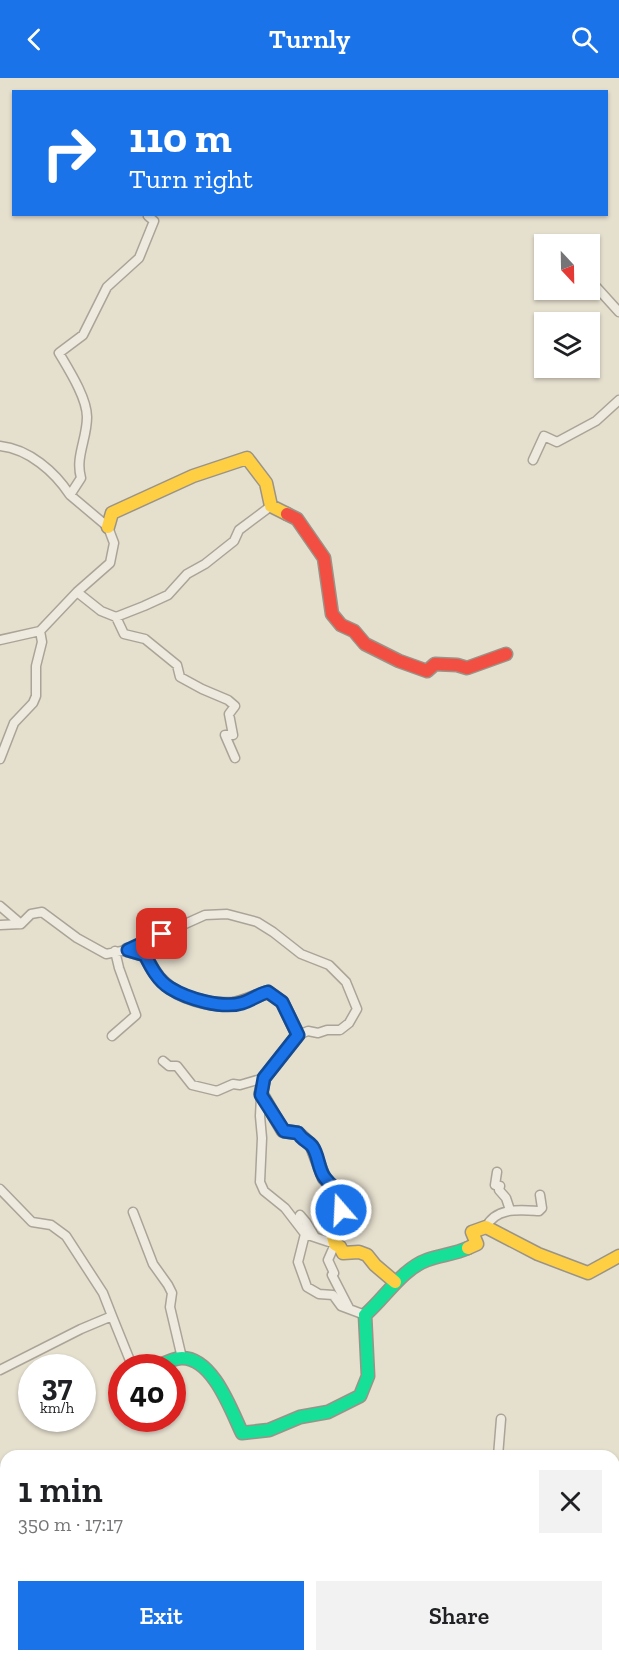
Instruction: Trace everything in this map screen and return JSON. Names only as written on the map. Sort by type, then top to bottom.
[{"type":"street","points":[[70,495],[81,478],[78,466],[88,417],[78,386],[59,353],[83,335],[107,287],[139,258],[154,221],[148,216]]},
{"type":"street","points":[[600,291],[619,312]]},
{"type":"street","points":[[533,460],[544,436],[557,442],[596,421],[619,400]]},
{"type":"street","points":[[0,446],[33,459],[58,477],[70,495],[108,527],[114,543],[110,563],[77,592],[40,631],[0,639]]},
{"type":"street","points":[[108,527],[112,513],[144,497],[193,476],[247,458],[266,483],[271,506]]},
{"type":"street","points":[[116,617],[168,595],[187,574],[205,564],[234,541],[239,530],[271,506]]},
{"type":"street","points":[[271,506],[297,519],[324,558],[332,614],[341,625],[354,631],[365,644],[399,661],[427,671],[435,664],[467,668],[506,654]]},
{"type":"street","points":[[77,592],[101,611],[116,617],[124,634],[145,639],[177,664],[180,677],[228,700],[235,706],[229,714],[233,735],[225,735],[235,758]]},
{"type":"street","points":[[0,759],[14,723],[33,703],[36,696],[36,666],[42,642],[40,631]]},
{"type":"street","points":[[0,906],[21,924]]},
{"type":"street","points":[[0,925],[21,924],[31,914],[42,912],[76,938],[106,954],[205,915],[226,914],[257,922],[301,954],[329,965],[346,982],[357,1009],[350,1023],[340,1030],[327,1030],[318,1034],[308,1031],[298,1035],[264,1078],[261,1095],[260,1182],[264,1191],[285,1209],[305,1234],[335,1244],[343,1253],[359,1252],[367,1255],[375,1265],[396,1282]]},
{"type":"street","points":[[121,950],[145,955],[152,970],[170,988],[203,1002],[224,1005],[242,1003],[268,992],[282,1002],[298,1035]]},
{"type":"street","points":[[112,1036],[136,1015],[119,968],[121,950]]},
{"type":"street","points":[[163,1061],[169,1066],[177,1066],[192,1085],[217,1091],[232,1084],[240,1085],[264,1078]]},
{"type":"street","points":[[261,1095],[284,1131],[298,1133],[303,1141],[311,1145],[324,1178],[340,1191],[343,1201],[341,1210],[337,1217],[332,1219],[330,1226],[335,1244],[328,1260]]},
{"type":"street","points":[[497,1172],[495,1185],[500,1186],[499,1190],[506,1198],[510,1210]]},
{"type":"street","points":[[0,1189],[32,1222],[51,1226],[66,1236],[103,1293],[127,1354]]},
{"type":"street","points":[[365,1315],[381,1301],[396,1282],[426,1260],[454,1254],[477,1244],[472,1232],[486,1227],[490,1219],[510,1210],[539,1211],[542,1208],[540,1195]]},
{"type":"street","points":[[133,1212],[153,1264],[172,1293],[170,1307],[181,1354]]},
{"type":"street","points":[[300,1215],[316,1238],[327,1248],[328,1260],[334,1273],[332,1275],[349,1308]]},
{"type":"street","points":[[486,1227],[538,1254],[588,1273],[619,1256]]},
{"type":"street","points":[[305,1234],[298,1262],[306,1287],[319,1294],[333,1295],[341,1305],[365,1315]]},
{"type":"street","points":[[186,1359],[197,1362],[216,1380],[242,1433],[269,1430],[300,1417],[328,1412],[360,1396],[368,1376],[365,1315]]},
{"type":"street","points":[[0,1370],[81,1329],[112,1317]]},
{"type":"street","points":[[498,1450],[501,1419]]},
{"type":"traffic: fast","points":[[186,1359],[203,1366],[212,1376],[220,1387],[242,1433],[269,1430],[300,1417],[328,1412],[360,1396],[368,1376],[365,1315],[418,1264],[468,1248]]},
{"type":"traffic: slow","points":[[108,527],[112,513],[193,476],[247,458],[266,483],[271,506],[287,514]]},
{"type":"traffic: slow","points":[[261,1093],[283,1131],[298,1133],[312,1146],[324,1178],[342,1197],[341,1208],[337,1217],[332,1219],[330,1226],[335,1244],[343,1253],[359,1252],[367,1255],[395,1282]]},
{"type":"traffic: slow","points":[[468,1248],[477,1244],[472,1232],[486,1227],[538,1254],[588,1273],[619,1256]]},
{"type":"traffic: jam","points":[[287,514],[297,519],[324,558],[332,614],[341,625],[354,631],[365,644],[399,661],[427,671],[435,664],[467,668],[506,654]]},
{"type":"traffic: jam","points":[[127,950],[145,955],[163,982],[186,997],[215,1004],[233,1004],[268,992],[282,1002],[298,1035],[264,1078],[261,1093]]},
{"type":"route","points":[[162,934],[128,950],[145,955],[152,970],[170,988],[203,1002],[224,1005],[242,1003],[258,994],[268,992],[282,1002],[298,1035],[264,1078],[261,1095],[284,1131],[298,1133],[303,1141],[311,1145],[324,1178],[340,1191],[343,1201],[341,1210]]}]
